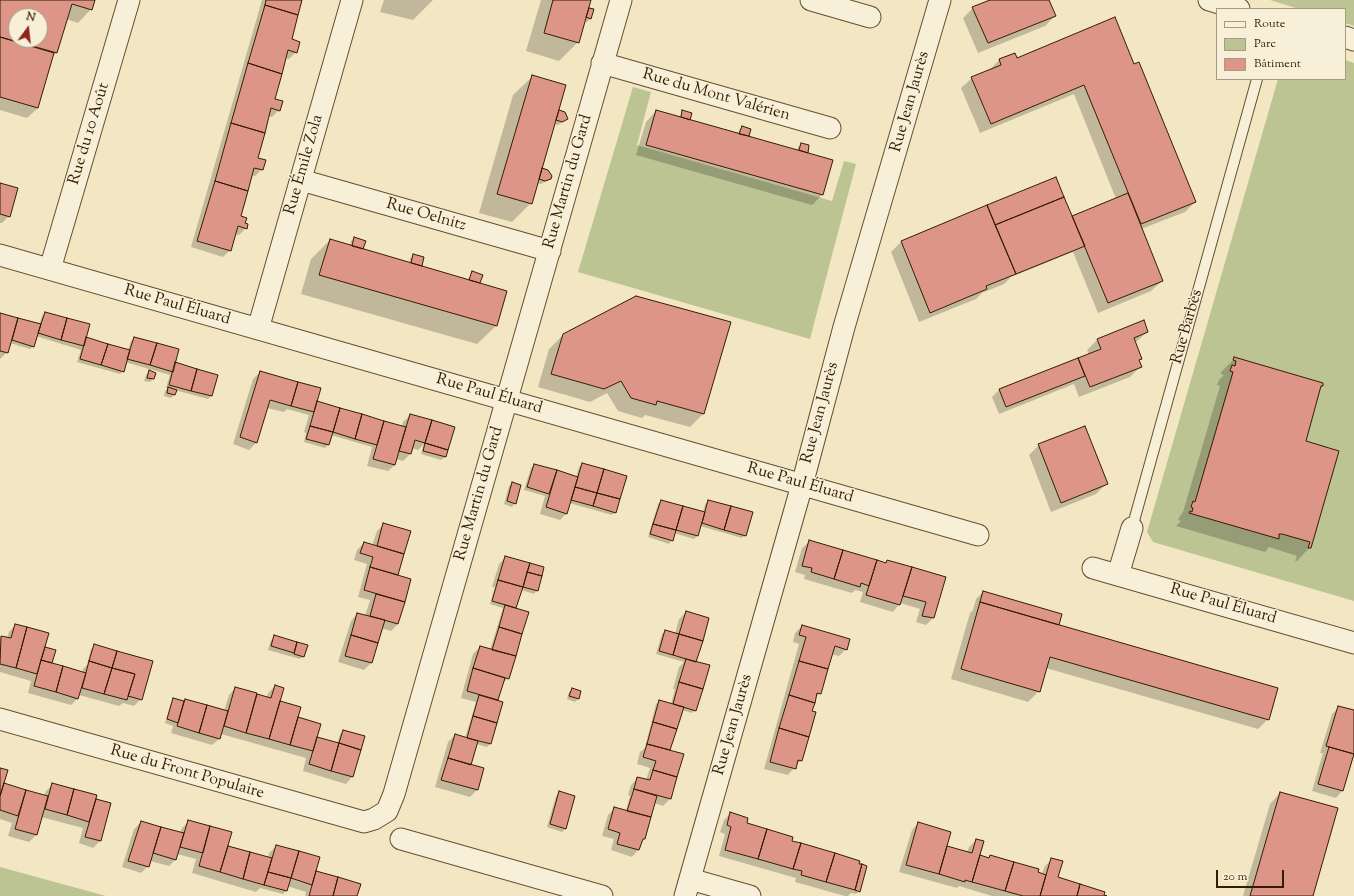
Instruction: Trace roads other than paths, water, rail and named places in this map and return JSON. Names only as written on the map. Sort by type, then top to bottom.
[{"type":"street","name":"Rue du 10 Août","points":[[50,269],[130,0]]},
{"type":"street","name":"Rue Émile Zola","points":[[258,329],[352,0]]},
{"type":"street","name":"Rue Martin du Gard","points":[[374,819],[386,811],[394,794],[621,0]]},
{"type":"street","points":[[812,0],[870,17]]},
{"type":"street","name":"Rue Jean Jaurès","points":[[688,887],[802,485],[844,327],[940,0]]},
{"type":"street","points":[[1209,0],[1236,8]]},
{"type":"street","name":"Rue du Mont Valérien","points":[[602,63],[830,128]]},
{"type":"street","name":"Rue Oelnitz","points":[[301,180],[550,252]]},
{"type":"street","name":"Rue Paul Éluard","points":[[0,255],[978,535]]},
{"type":"street","name":"Rue Barbès","points":[[1118,575],[1132,528]]},
{"type":"street","name":"Rue Paul Éluard","points":[[1093,568],[1354,643]]},
{"type":"street","name":"Rue du Front Populaire","points":[[0,719],[349,819],[364,822],[374,819]]},
{"type":"street","points":[[401,839],[602,896]]},
{"type":"street","points":[[688,887],[750,896]]},
{"type":"lane","name":"Rue Barbès","points":[[1132,528],[1257,80]]}]
